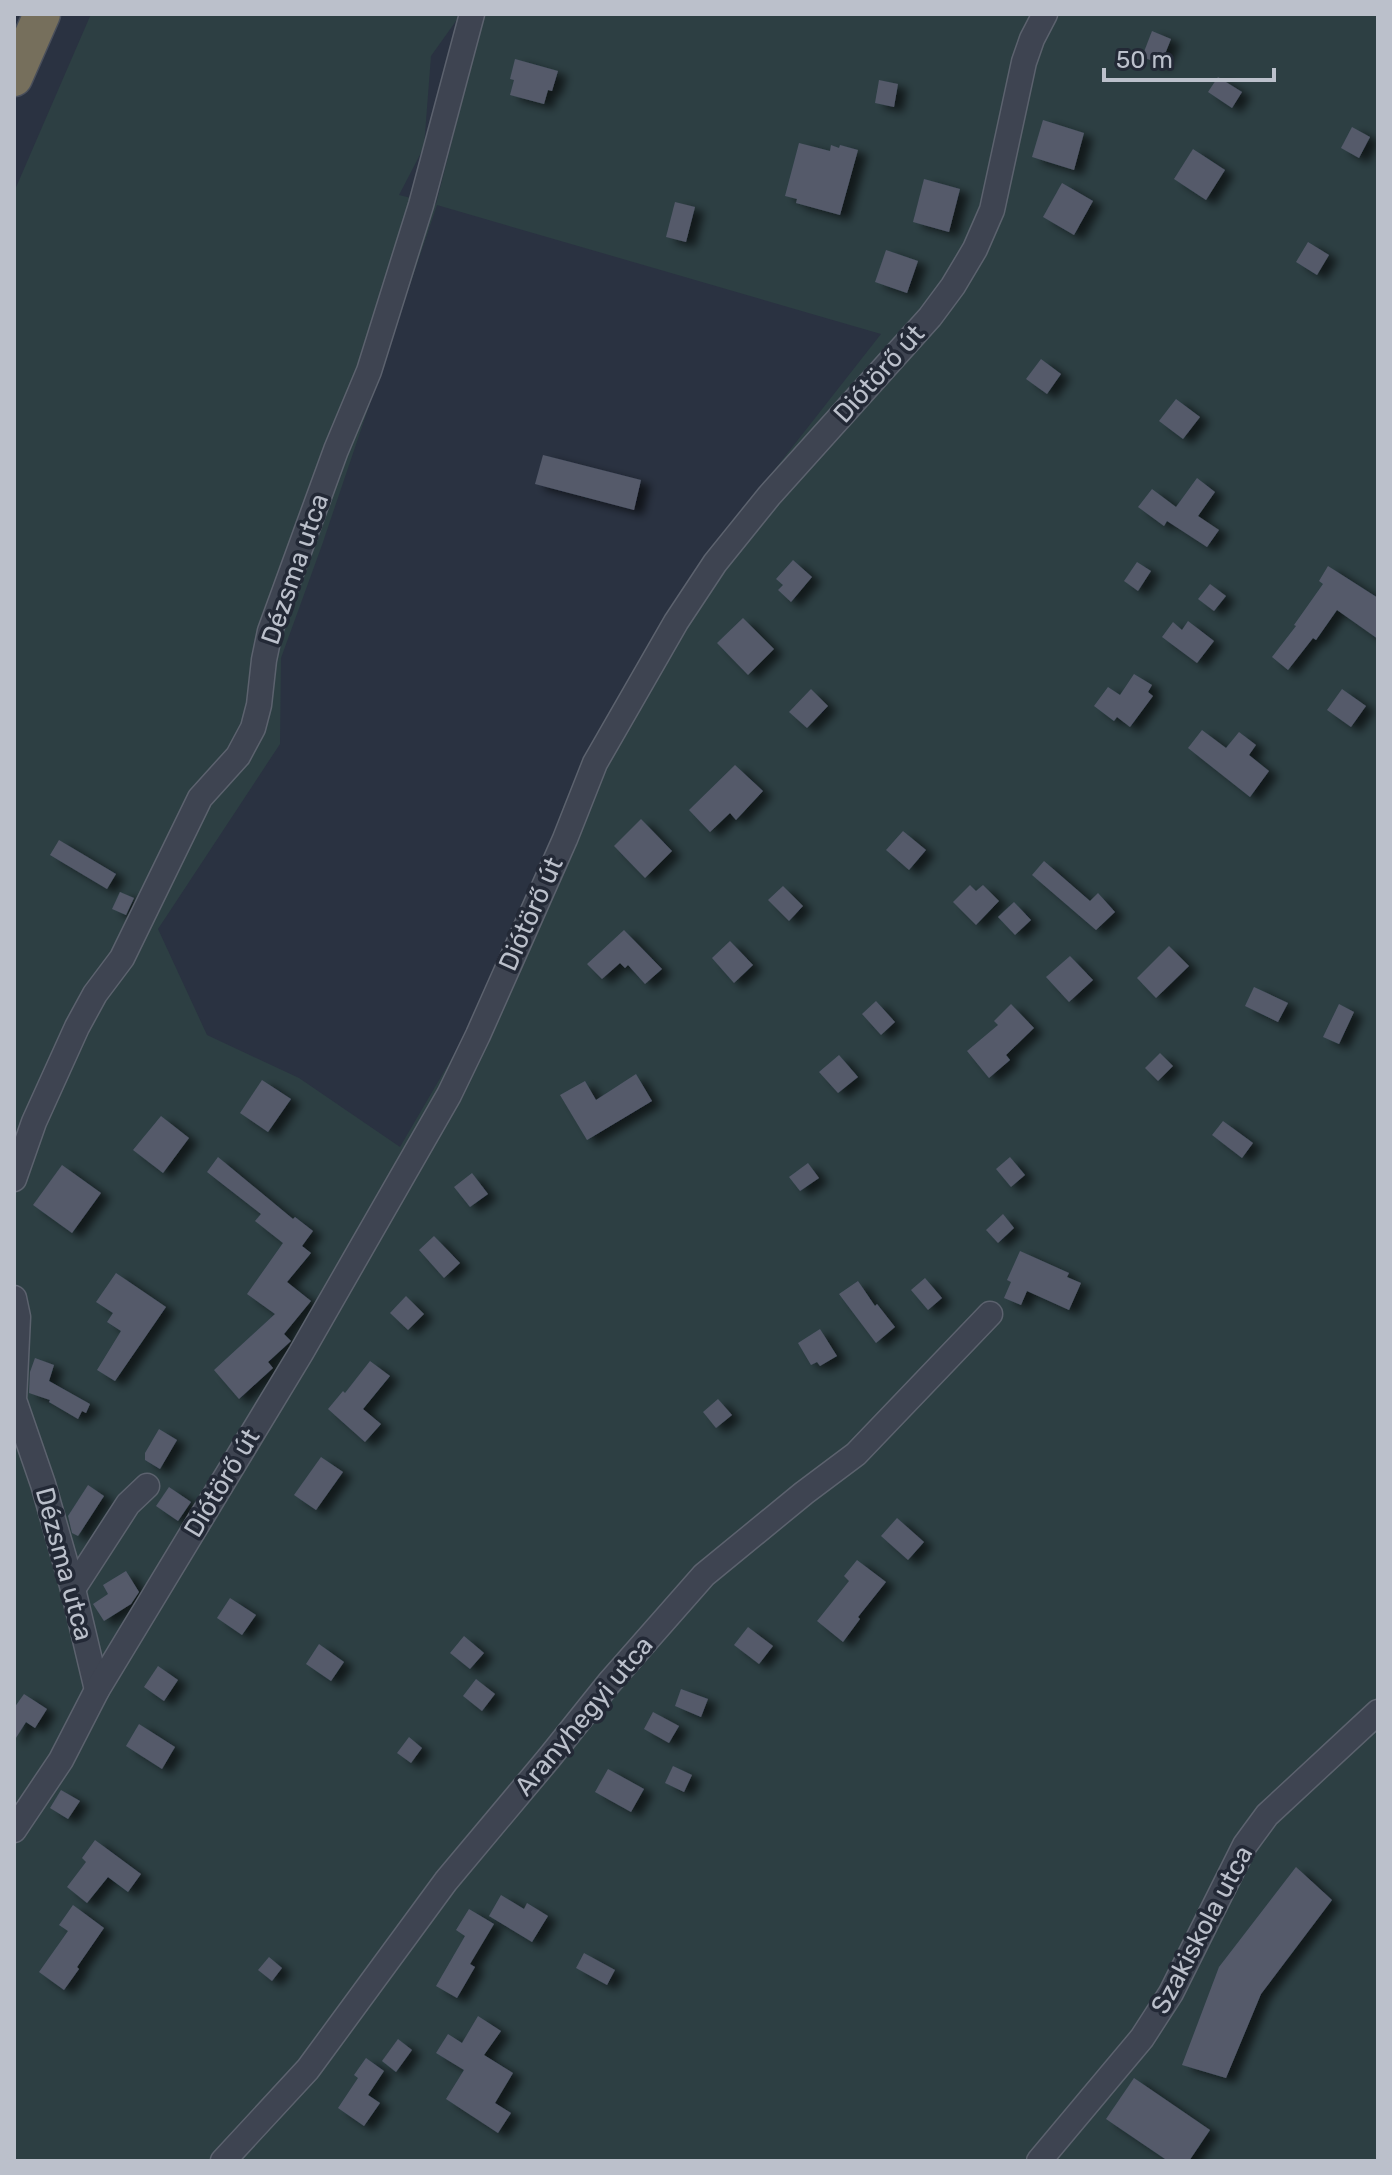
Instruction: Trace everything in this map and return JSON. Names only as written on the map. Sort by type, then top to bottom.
[{"type":"highway","points":[[21,63],[42,14]]},
{"type":"highway","points":[[21,63],[50,14]]},
{"type":"street","name":"Dézsma utca","points":[[14,1179],[34,1122],[77,1027],[95,994],[122,958],[200,798],[238,756],[253,728],[270,631],[336,450],[369,371],[421,205],[472,14]]},
{"type":"street","name":"Diótörő út","points":[[14,1830],[61,1760],[97,1690],[293,1366],[449,1095],[565,839],[595,763],[676,622],[715,563],[769,496],[930,317],[975,249],[992,210],[1024,62],[1045,14]]},
{"type":"street","name":"Dézsma utca","points":[[14,1298],[18,1317],[14,1400],[43,1484],[97,1690]]},
{"type":"street","name":"Aranyhegyi utca","points":[[223,2161],[308,2069],[446,1881],[609,1683],[704,1575],[856,1454],[990,1314]]},
{"type":"street","points":[[73,1589],[128,1504],[147,1486]]},
{"type":"street","name":"Szakiskola utca","points":[[1039,2161],[1150,2027],[1171,1993],[1245,1845],[1267,1815],[1378,1712]]},
{"type":"shaded area","points":[[91,14],[458,14],[431,56],[424,147],[399,195],[436,204],[484,14],[1378,14],[1378,2161],[14,2161],[14,192]],"holes":[[[437,205],[881,334],[706,557],[668,613],[565,802],[504,969],[400,1147],[299,1078],[207,1035],[158,929],[280,744],[281,658]]]},
{"type":"building","points":[[1152,31],[1171,39],[1161,64],[1142,57]]},
{"type":"building","points":[[515,59],[558,71],[544,104],[510,95]]},
{"type":"building","points":[[1218,77],[1242,92],[1232,108],[1208,92]]},
{"type":"building","points":[[879,80],[898,84],[894,107],[875,103]]},
{"type":"building","points":[[1043,120],[1084,133],[1074,170],[1032,157]]},
{"type":"building","points":[[1352,127],[1370,137],[1359,158],[1341,148]]},
{"type":"building","points":[[799,143],[830,151],[831,145],[858,150],[840,215],[796,203],[797,199],[785,196]]},
{"type":"building","points":[[1193,149],[1225,170],[1206,200],[1174,179]]},
{"type":"building","points":[[924,179],[960,189],[949,232],[913,222]]},
{"type":"building","points":[[1062,183],[1093,201],[1074,235],[1043,217]]},
{"type":"building","points":[[675,202],[695,207],[686,242],[666,237]]},
{"type":"building","points":[[1308,242],[1329,255],[1317,275],[1296,262]]},
{"type":"building","points":[[886,250],[918,261],[907,293],[875,282]]},
{"type":"building","points":[[1041,359],[1061,374],[1047,394],[1026,379]]},
{"type":"building","points":[[1176,399],[1200,417],[1183,439],[1159,421]]},
{"type":"building","points":[[543,455],[641,480],[634,510],[535,484]]},
{"type":"building","points":[[1197,478],[1215,492],[1198,516],[1219,530],[1207,547],[1167,521],[1164,526],[1138,507],[1152,489],[1176,507]]},
{"type":"building","points":[[793,560],[812,577],[791,602],[778,590],[783,585],[776,579]]},
{"type":"building","points":[[1137,562],[1151,571],[1138,591],[1124,581]]},
{"type":"building","points":[[1328,566],[1378,598],[1378,639],[1337,610],[1316,640],[1313,638],[1288,670],[1272,657],[1323,584],[1319,581]]},
{"type":"building","points":[[1210,584],[1226,596],[1214,611],[1198,599]]},
{"type":"building","points":[[743,618],[774,649],[748,675],[717,643]]},
{"type":"building","points":[[1188,621],[1214,641],[1197,663],[1162,637],[1173,622],[1182,630]]},
{"type":"building","points":[[1134,674],[1152,685],[1148,692],[1153,696],[1130,727],[1117,717],[1114,721],[1094,706],[1108,687],[1120,695]]},
{"type":"building","points":[[811,689],[828,706],[807,728],[789,712]]},
{"type":"building","points":[[1342,689],[1366,706],[1351,727],[1327,710]]},
{"type":"building","points":[[1202,730],[1226,748],[1239,732],[1256,745],[1249,755],[1269,771],[1250,797],[1188,748]]},
{"type":"building","points":[[735,765],[763,791],[736,820],[730,813],[710,832],[689,810]]},
{"type":"building","points":[[641,819],[672,851],[645,878],[614,846]]},
{"type":"building","points":[[903,831],[926,850],[909,870],[886,850]]},
{"type":"building","points":[[59,840],[116,874],[107,889],[50,855]]},
{"type":"building","points":[[1044,861],[1090,901],[1098,893],[1115,912],[1096,930],[1032,875]]},
{"type":"building","points":[[970,885],[976,891],[983,885],[999,901],[976,925],[953,902]]},
{"type":"building","points":[[783,886],[803,906],[789,921],[768,900]]},
{"type":"building","points":[[120,892],[134,898],[126,915],[112,909]]},
{"type":"building","points":[[1014,902],[1031,920],[1015,935],[998,917]]},
{"type":"building","points":[[624,930],[662,969],[645,984],[628,965],[625,968],[620,963],[602,979],[587,964]]},
{"type":"building","points":[[730,941],[753,965],[734,983],[712,958]]},
{"type":"building","points":[[1169,946],[1189,966],[1156,998],[1137,978]]},
{"type":"building","points":[[1070,956],[1093,980],[1069,1002],[1046,977]]},
{"type":"building","points":[[1254,987],[1288,1003],[1278,1022],[1245,1006]]},
{"type":"building","points":[[876,1001],[895,1022],[881,1035],[862,1014]]},
{"type":"building","points":[[1011,1004],[1034,1028],[1006,1055],[1010,1060],[989,1078],[967,1051],[998,1025],[994,1021]]},
{"type":"building","points":[[1339,1004],[1354,1012],[1339,1044],[1323,1037]]},
{"type":"building","points":[[1160,1053],[1173,1066],[1158,1081],[1145,1068]]},
{"type":"building","points":[[839,1055],[858,1077],[838,1093],[819,1072]]},
{"type":"building","points":[[636,1074],[652,1101],[587,1140],[560,1095],[585,1081],[596,1100]]},
{"type":"building","points":[[262,1080],[291,1099],[268,1132],[240,1113]]},
{"type":"building","points":[[161,1116],[189,1138],[163,1173],[133,1150]]},
{"type":"building","points":[[1223,1121],[1253,1143],[1242,1158],[1212,1135]]},
{"type":"building","points":[[218,1157],[293,1219],[295,1217],[313,1231],[302,1246],[311,1253],[287,1282],[311,1301],[284,1334],[291,1341],[268,1362],[273,1368],[239,1399],[214,1370],[275,1314],[247,1294],[283,1243],[255,1221],[261,1214],[207,1172]]},
{"type":"building","points":[[1010,1157],[1025,1175],[1011,1187],[996,1169]]},
{"type":"building","points":[[808,1163],[819,1178],[800,1191],[789,1177]]},
{"type":"building","points":[[62,1165],[101,1193],[72,1233],[33,1205]]},
{"type":"building","points":[[472,1173],[488,1194],[470,1207],[454,1187]]},
{"type":"building","points":[[1003,1214],[1014,1228],[998,1243],[986,1230]]},
{"type":"building","points":[[434,1236],[460,1263],[444,1278],[419,1250]]},
{"type":"building","points":[[1020,1251],[1069,1273],[1067,1277],[1081,1283],[1069,1310],[1027,1291],[1021,1305],[1004,1298],[1011,1282],[1007,1280]]},
{"type":"building","points":[[116,1273],[166,1307],[115,1381],[97,1370],[121,1331],[107,1322],[113,1313],[96,1302]]},
{"type":"building","points":[[925,1278],[942,1298],[928,1310],[911,1290]]},
{"type":"building","points":[[858,1281],[875,1306],[877,1304],[895,1327],[876,1343],[839,1294]]},
{"type":"building","points":[[406,1296],[424,1314],[408,1330],[390,1313]]},
{"type":"building","points":[[820,1329],[837,1356],[820,1366],[817,1362],[811,1365],[798,1343]]},
{"type":"building","points":[[35,1358],[54,1365],[49,1381],[90,1404],[86,1413],[82,1411],[78,1419],[50,1400],[29,1393],[30,1372]]},
{"type":"building","points":[[370,1361],[390,1376],[363,1409],[381,1424],[365,1442],[328,1409]]},
{"type":"building","points":[[718,1399],[732,1415],[716,1428],[703,1412]]},
{"type":"building","points":[[159,1429],[177,1440],[160,1469],[145,1460],[145,1453]]},
{"type":"building","points":[[321,1457],[343,1472],[316,1510],[294,1495]]},
{"type":"building","points":[[88,1485],[104,1496],[78,1536],[72,1533],[68,1516]]},
{"type":"building","points":[[169,1487],[191,1502],[178,1521],[156,1506]]},
{"type":"building","points":[[897,1518],[924,1542],[908,1560],[881,1536]]},
{"type":"building","points":[[857,1560],[886,1582],[843,1642],[817,1621],[849,1581],[844,1576]]},
{"type":"building","points":[[126,1571],[139,1592],[131,1604],[104,1621],[93,1604],[108,1594],[103,1585]]},
{"type":"building","points":[[230,1598],[256,1615],[242,1635],[217,1618]]},
{"type":"building","points":[[748,1627],[773,1646],[759,1664],[734,1645]]},
{"type":"building","points":[[464,1636],[484,1653],[470,1669],[450,1653]]},
{"type":"building","points":[[319,1644],[344,1662],[331,1681],[306,1664]]},
{"type":"building","points":[[158,1666],[178,1680],[164,1701],[144,1687]]},
{"type":"building","points":[[476,1679],[495,1694],[482,1711],[463,1696]]},
{"type":"building","points":[[681,1689],[708,1699],[701,1717],[675,1706]]},
{"type":"building","points":[[24,1694],[47,1709],[35,1728],[26,1722],[14,1741],[14,1708]]},
{"type":"building","points":[[653,1712],[679,1726],[669,1743],[644,1729]]},
{"type":"building","points":[[139,1724],[175,1747],[162,1769],[126,1746]]},
{"type":"building","points":[[409,1737],[422,1748],[411,1763],[397,1753]]},
{"type":"building","points":[[673,1766],[692,1775],[684,1792],[665,1783]]},
{"type":"building","points":[[608,1769],[644,1789],[631,1812],[595,1792]]},
{"type":"building","points":[[61,1790],[80,1801],[68,1819],[50,1808]]},
{"type":"building","points":[[95,1840],[141,1874],[128,1892],[108,1877],[87,1903],[67,1887],[86,1862],[82,1858]]},
{"type":"building","points":[[1296,1867],[1332,1900],[1261,1994],[1226,2078],[1182,2065],[1219,1967]]},
{"type":"building","points":[[501,1895],[524,1909],[527,1903],[548,1916],[532,1942],[489,1916]]},
{"type":"building","points":[[73,1905],[104,1928],[64,1990],[39,1972],[68,1931],[59,1925]]},
{"type":"building","points":[[469,1909],[494,1924],[470,1964],[475,1967],[457,1998],[436,1986],[465,1936],[456,1930]]},
{"type":"building","points":[[584,1953],[615,1970],[607,1985],[576,1968]]},
{"type":"building","points":[[269,1957],[282,1968],[272,1981],[258,1970]]},
{"type":"building","points":[[478,2016],[501,2031],[484,2055],[513,2073],[495,2103],[511,2113],[498,2133],[446,2099],[464,2070],[436,2053],[448,2034],[462,2043]]},
{"type":"building","points":[[398,2039],[412,2050],[396,2072],[382,2061]]},
{"type":"building","points":[[366,2058],[384,2071],[368,2095],[380,2103],[364,2126],[338,2108],[358,2078],[354,2075]]},
{"type":"building","points":[[1134,2078],[1210,2130],[1189,2161],[1168,2161],[1106,2119]]}]
